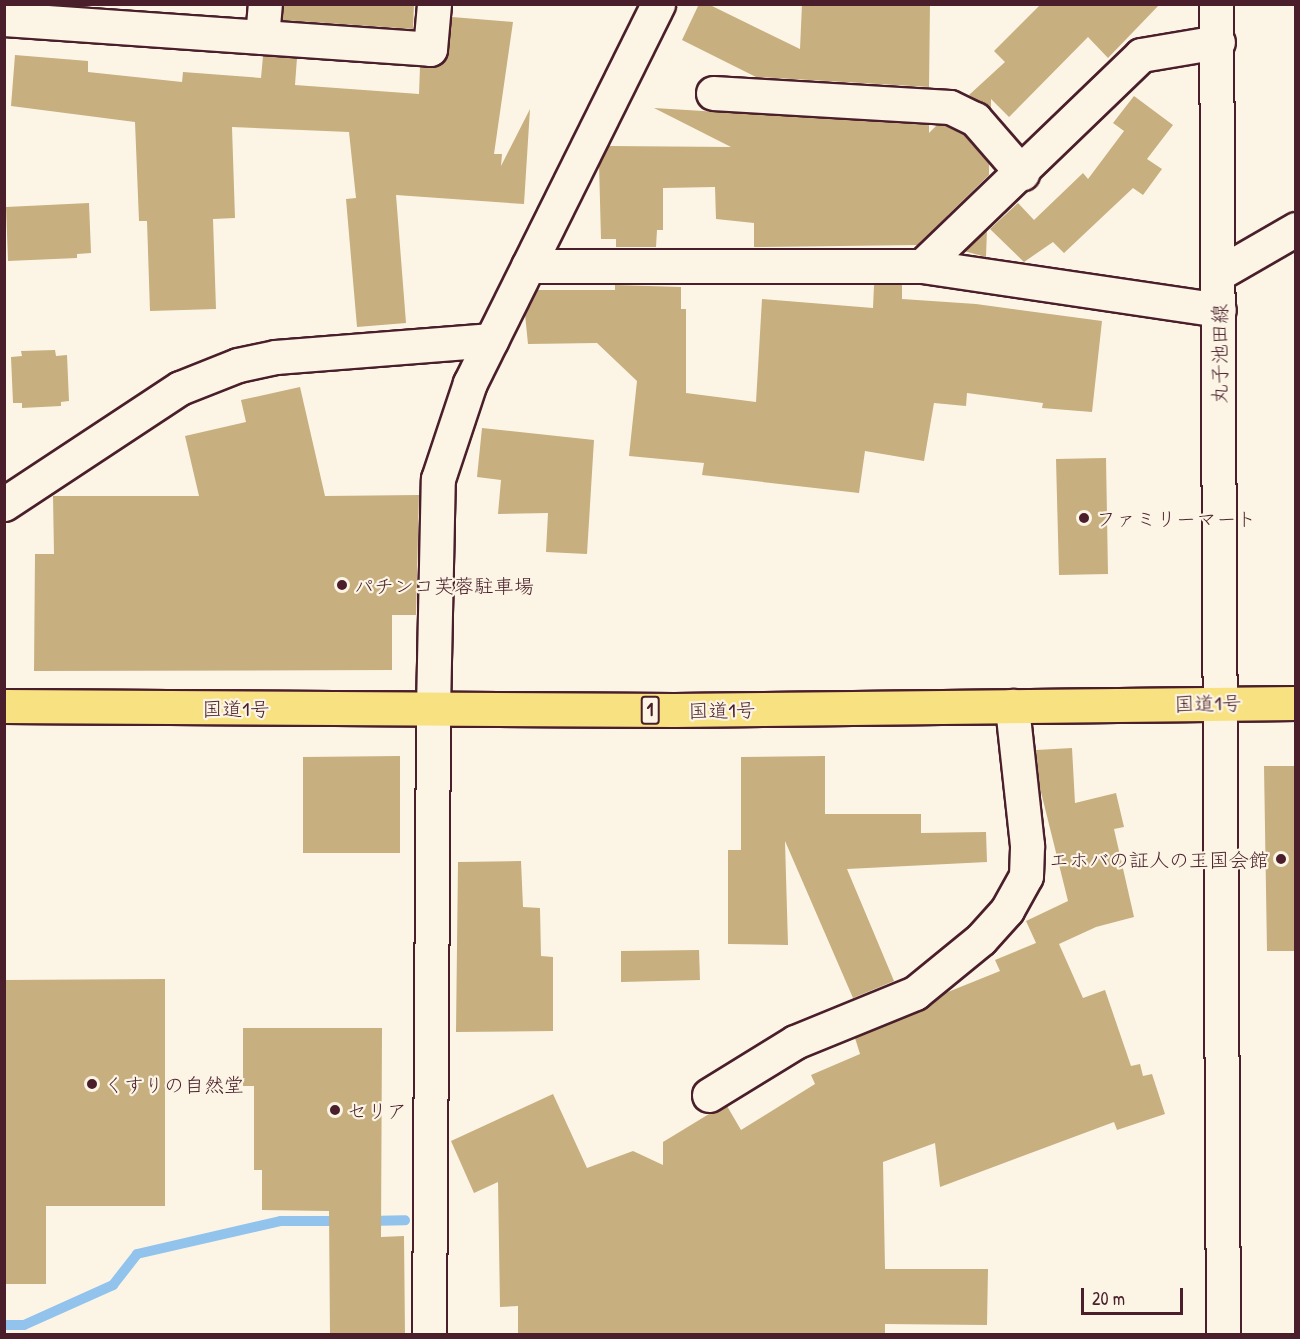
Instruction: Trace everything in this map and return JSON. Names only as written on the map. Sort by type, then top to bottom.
[{"type":"highway","name":"国道1号","points":[[4,706],[433,709],[1296,703]]},
{"type":"street","points":[[262,37],[265,4]]},
{"type":"street","points":[[4,19],[90,16],[262,37],[430,49],[434,4]]},
{"type":"street","points":[[429,1335],[433,709],[438,479],[470,383],[658,4]]},
{"type":"street","name":"丸子池田線","points":[[1216,4],[1218,42],[1223,1335]]},
{"type":"street","points":[[922,266],[1022,173],[1141,56],[1218,42]]},
{"type":"street","points":[[713,93],[950,107],[975,119],[1022,173]]},
{"type":"street","points":[[1218,274],[1296,229]]},
{"type":"street","points":[[528,266],[922,266],[1219,310]]},
{"type":"street","points":[[4,504],[180,388],[238,365],[276,357],[491,340]]},
{"type":"street","points":[[709,1095],[795,1042],[915,993],[981,939],[1007,910],[1026,876],[1027,845],[1012,706]]},
{"type":"building","points":[[284,4],[414,4],[413,29],[282,20]]},
{"type":"building","points":[[699,4],[708,4],[800,49],[802,4],[930,4],[929,87],[756,77],[682,40]]},
{"type":"building","points":[[1041,4],[1160,4],[1108,58],[1088,37],[1009,117],[991,99],[991,109],[969,95],[1005,62],[994,51]]},
{"type":"building","points":[[452,17],[513,22],[494,154],[502,154],[501,166],[530,109],[524,204],[396,195],[406,323],[357,327],[346,199],[356,198],[349,132],[232,127],[235,218],[213,219],[216,309],[150,311],[147,221],[139,221],[135,122],[11,106],[15,55],[88,61],[88,72],[182,82],[183,72],[261,78],[263,56],[297,58],[295,85],[419,94],[420,67],[438,66],[446,59]]},
{"type":"building","points":[[1134,96],[1173,125],[1147,159],[1162,169],[1143,195],[1133,188],[1064,253],[1053,242],[1024,262],[990,229],[1018,203],[1034,220],[1083,173],[1088,179],[1124,131],[1113,123]]},
{"type":"building","points":[[654,108],[929,125],[929,133],[937,125],[945,126],[963,134],[989,164],[989,175],[917,245],[754,247],[754,223],[716,219],[715,187],[663,188],[663,230],[657,230],[656,247],[616,247],[616,239],[601,239],[599,164],[608,146],[731,147]]},
{"type":"building","points":[[89,203],[91,253],[77,254],[77,258],[8,261],[6,207]]},
{"type":"building","points":[[987,229],[986,257],[964,251]]},
{"type":"building","points":[[615,285],[681,287],[681,309],[686,309],[686,393],[756,402],[762,299],[873,308],[874,285],[902,285],[902,299],[976,304],[1102,321],[1092,412],[1042,408],[1043,403],[967,393],[966,406],[934,403],[924,461],[865,451],[859,493],[702,475],[704,463],[629,456],[637,381],[597,343],[528,344],[525,314],[537,290],[615,290]]},
{"type":"building","points":[[55,350],[56,356],[67,355],[69,401],[61,402],[61,406],[22,408],[22,403],[13,403],[11,357],[22,356],[21,351]]},
{"type":"building","points":[[300,387],[325,496],[419,495],[416,615],[392,615],[392,670],[34,671],[35,554],[54,554],[53,496],[199,496],[185,436],[246,422],[241,400]]},
{"type":"building","points":[[482,428],[594,440],[587,554],[546,552],[548,513],[498,514],[501,480],[477,477]]},
{"type":"building","points":[[1106,458],[1108,574],[1059,575],[1056,459]]},
{"type":"building","points":[[1072,748],[1075,803],[1116,793],[1124,827],[1114,829],[1134,917],[1096,927],[1059,944],[1083,998],[1105,990],[1131,1066],[1140,1064],[1143,1076],[1152,1074],[1165,1114],[1117,1130],[1114,1122],[940,1187],[935,1143],[883,1162],[885,1269],[988,1269],[987,1325],[885,1324],[885,1335],[518,1335],[518,1306],[500,1307],[498,1182],[474,1193],[451,1141],[553,1094],[587,1168],[633,1151],[663,1165],[663,1142],[709,1114],[727,1106],[741,1130],[815,1084],[811,1075],[860,1054],[855,1038],[922,1010],[943,994],[1000,971],[995,960],[1036,943],[1026,921],[1068,901],[1040,788],[1036,750]]},
{"type":"building","points":[[400,756],[400,853],[303,853],[303,757]]},
{"type":"building","points":[[825,756],[825,814],[921,814],[921,833],[986,832],[987,862],[847,869],[894,981],[853,998],[785,841],[788,945],[728,944],[728,850],[741,850],[741,757]]},
{"type":"building","name":"エホバの証人の王国会館","points":[[1264,766],[1296,766],[1296,951],[1267,951]]},
{"type":"building","points":[[521,861],[523,907],[540,908],[541,956],[553,957],[553,1031],[456,1032],[458,862]]},
{"type":"building","points":[[699,950],[700,980],[621,982],[621,951]]},
{"type":"building","points":[[165,979],[165,1206],[46,1206],[46,1284],[4,1284],[4,980]]},
{"type":"building","points":[[243,1028],[382,1028],[381,1237],[404,1236],[405,1335],[330,1335],[329,1211],[262,1210],[262,1170],[254,1170],[254,1086],[243,1086]]},
{"type":"waterway","points":[[366,1221],[405,1220]]},
{"type":"waterway","points":[[4,1325],[24,1325],[113,1285],[137,1254],[281,1221],[342,1221]]},
{"type":"place","name":"ファミリーマート","points":[[1084,518]]},
{"type":"place","name":"パチンコ芙蓉駐車場","points":[[342,585]]},
{"type":"place","name":"エホバの証人の王国会館","points":[[1281,859]]},
{"type":"place","name":"くすりの自然堂","points":[[92,1084]]},
{"type":"place","name":"セリア","points":[[335,1110]]}]
